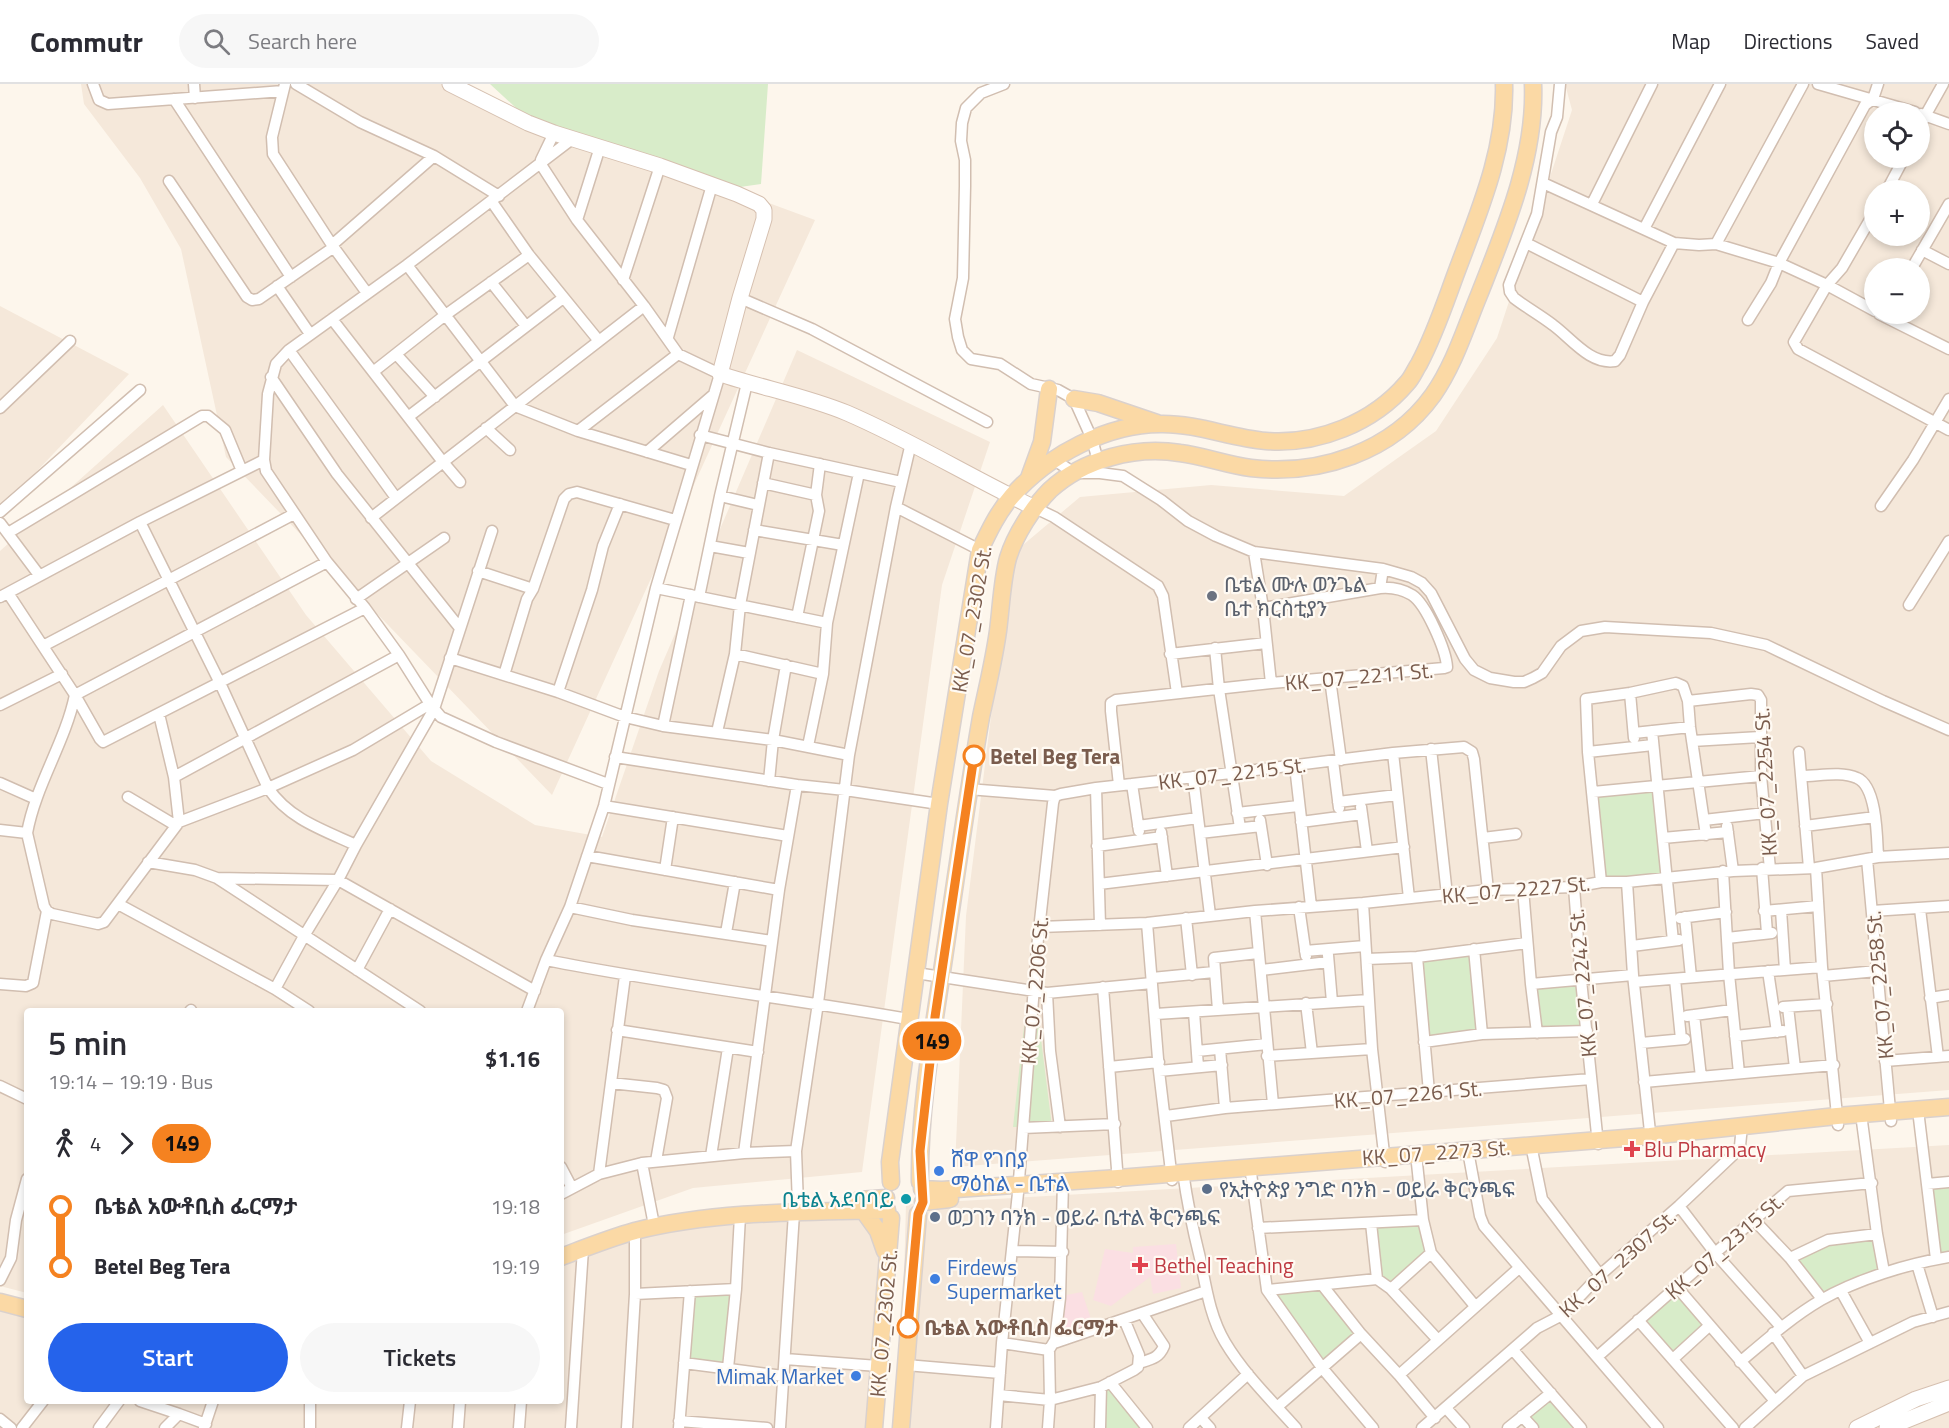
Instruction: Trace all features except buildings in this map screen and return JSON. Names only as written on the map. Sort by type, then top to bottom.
[{"type":"main road","name":"KK_07_2302 St.","points":[[874,1428],[888,1262],[882,1198],[939,804],[980,550],[996,518],[1011,496],[1053,459],[1092,439],[1128,428],[1161,424],[1185,425],[1265,441],[1301,441],[1353,425],[1383,406],[1408,382],[1435,330],[1479,212],[1500,138],[1505,103],[1504,84]]},
{"type":"main road","name":"KK_07_2302 St.","points":[[901,1428],[935,1017],[968,789],[996,644],[1008,558],[1035,508],[1050,490],[1074,473],[1098,461],[1127,453],[1156,450],[1183,453],[1251,468],[1292,469],[1325,465],[1351,457],[1393,435],[1412,419],[1432,396],[1450,367],[1504,230],[1522,172],[1533,118],[1533,84]]},
{"type":"main road","points":[[1029,479],[1042,442],[1049,389]]},
{"type":"main road","points":[[1074,399],[1098,403],[1161,424]]},
{"type":"main road","name":"KK_07_2273 St.","points":[[1918,1114],[1949,1107]]},
{"type":"main road","name":"KK_07_2273 St.","points":[[921,1191],[943,1195],[1651,1139],[1838,1120],[1918,1114],[1949,1115]]},
{"type":"main road","points":[[888,1262],[878,1231],[882,1198],[898,1177],[907,1174],[914,1175],[921,1191]]},
{"type":"main road","points":[[882,1198],[900,1224],[907,1224],[926,1177],[943,1195],[925,1213],[916,1237]]},
{"type":"main road","points":[[564,1256],[635,1231],[687,1221],[882,1198]]},
{"type":"main road","points":[[564,1249],[621,1227],[652,1220],[725,1210],[796,1209]]},
{"type":"main road","points":[[0,1296],[24,1302]]},
{"type":"main road","points":[[0,1302],[24,1308]]},
{"type":"street","points":[[93,84],[99,100],[108,104],[195,98],[284,87],[272,137],[273,154],[333,246],[367,293]]},
{"type":"street","points":[[194,84],[195,98]]},
{"type":"street","points":[[296,84],[360,122],[434,156],[495,199],[529,255],[599,341]]},
{"type":"street","points":[[450,84],[528,123],[712,185],[759,204],[764,210],[764,219],[720,374],[656,588],[604,806],[570,907],[546,960],[528,1008]]},
{"type":"street","points":[[1004,84],[981,93],[966,108],[962,123],[961,141],[965,160],[963,278],[955,319],[956,328],[962,350],[971,359],[1000,364],[1031,384],[1058,390],[1074,399],[1092,439],[1098,461]]},
{"type":"street","points":[[1560,84],[1557,117],[1551,132],[1537,213],[1509,285],[1514,298],[1596,358],[1608,362],[1615,361],[1674,243]]},
{"type":"street","points":[[1592,204],[1652,84]]},
{"type":"street","points":[[1644,229],[1720,84]]},
{"type":"street","points":[[1716,244],[1803,84]]},
{"type":"street","points":[[1818,84],[1881,102]]},
{"type":"street","points":[[1748,320],[1771,283],[1779,263],[1865,105],[1873,99],[1878,84]]},
{"type":"street","points":[[1930,103],[1943,84]]},
{"type":"street","points":[[174,99],[291,277]]},
{"type":"street","points":[[1930,119],[1949,124]]},
{"type":"street","points":[[540,163],[554,133]]},
{"type":"street","points":[[572,139],[407,265],[289,350],[276,364],[271,376],[264,460],[266,471],[327,562],[365,608],[441,717],[496,742],[608,784]]},
{"type":"street","points":[[577,220],[600,147]]},
{"type":"street","points":[[169,181],[247,297],[252,300],[259,299],[333,246],[434,156]]},
{"type":"street","points":[[540,163],[577,220],[678,354],[720,374],[798,395],[846,413],[911,443],[1054,517],[1158,586],[1163,596],[1177,693]]},
{"type":"street","points":[[623,280],[660,166]]},
{"type":"street","points":[[1543,183],[1674,243],[1716,244],[1779,263],[1864,305]]},
{"type":"street","points":[[668,338],[712,185]]},
{"type":"street","points":[[1918,258],[1949,204]]},
{"type":"street","points":[[1939,220],[1949,226]]},
{"type":"street","points":[[1864,230],[1842,268],[1827,285],[1794,342],[1798,349],[1949,430]]},
{"type":"street","points":[[1526,243],[1643,302]]},
{"type":"street","points":[[1922,250],[1949,264]]},
{"type":"street","points":[[373,372],[444,316],[529,255]]},
{"type":"street","points":[[407,265],[515,406],[578,430],[691,465]]},
{"type":"street","points":[[491,282],[526,326]]},
{"type":"street","points":[[277,286],[310,334]]},
{"type":"street","points":[[408,417],[563,298]]},
{"type":"street","points":[[740,298],[813,329],[987,422]]},
{"type":"street","points":[[371,518],[644,306]]},
{"type":"street","points":[[332,319],[460,482]]},
{"type":"street","points":[[1900,324],[1949,349]]},
{"type":"street","points":[[0,408],[70,341]]},
{"type":"street","points":[[289,350],[396,498]]},
{"type":"street","points":[[396,354],[435,397]]},
{"type":"street","points":[[578,430],[678,354]]},
{"type":"street","points":[[271,376],[337,474],[459,627]]},
{"type":"street","points":[[663,726],[695,596],[710,546],[731,444],[747,383]]},
{"type":"street","points":[[0,512],[140,390]]},
{"type":"street","points":[[647,452],[712,396]]},
{"type":"street","points":[[1881,506],[1949,399]]},
{"type":"street","points":[[8,533],[205,415],[225,430],[242,471]]},
{"type":"street","points":[[486,428],[510,450]]},
{"type":"street","points":[[700,435],[901,482]]},
{"type":"street","points":[[780,1428],[796,1209],[796,1151],[818,1003],[849,755],[896,507],[911,443]]},
{"type":"street","points":[[717,732],[735,654],[749,553],[770,453]]},
{"type":"street","points":[[1053,459],[1074,473],[1100,472],[1123,476],[1161,500],[1188,521],[1254,552],[1383,569],[1411,577],[1422,583],[1431,593],[1464,659],[1474,670],[1490,678],[1514,682],[1524,682],[1533,678],[1542,673],[1561,646],[1581,631],[1605,627],[1711,633],[1766,645],[1949,730]]},
{"type":"street","points":[[264,460],[140,522],[4,595],[62,674],[103,741],[365,608]]},
{"type":"street","points":[[797,617],[819,511],[816,495],[820,464]]},
{"type":"street","points":[[808,746],[823,674],[827,623],[860,473]]},
{"type":"street","points":[[763,483],[816,495]]},
{"type":"street","points":[[504,675],[527,598],[533,589],[564,499],[569,494],[577,492],[675,520]]},
{"type":"street","points":[[720,496],[758,505]]},
{"type":"street","points":[[558,692],[592,590],[603,546],[620,504]]},
{"type":"street","points":[[896,507],[980,550]]},
{"type":"street","points":[[43,646],[294,514]]},
{"type":"street","points":[[140,522],[220,683],[268,788],[278,802],[297,818],[356,845]]},
{"type":"street","points":[[0,523],[39,575]]},
{"type":"street","points":[[754,530],[843,545]]},
{"type":"street","points":[[275,989],[338,880],[432,706],[492,531]]},
{"type":"street","points":[[356,599],[406,562],[444,538]]},
{"type":"street","points":[[1909,605],[1949,541]]},
{"type":"street","points":[[710,546],[749,553]]},
{"type":"street","name":"KK_07_2211 St.","points":[[1254,552],[1271,683]]},
{"type":"street","points":[[75,694],[327,562]]},
{"type":"street","points":[[1263,608],[1380,588],[1383,569]]},
{"type":"street","points":[[478,571],[533,589]]},
{"type":"street","points":[[656,588],[827,623]]},
{"type":"street","name":"KK_07_2211 St.","points":[[1119,785],[1111,704],[1116,700],[1447,667],[1430,620],[1414,596],[1397,589],[1380,588]]},
{"type":"street","points":[[1170,654],[1266,643]]},
{"type":"street","points":[[1215,648],[1240,828]]},
{"type":"street","points":[[735,654],[823,674]]},
{"type":"street","points":[[174,777],[399,655]]},
{"type":"street","points":[[450,658],[558,692],[625,717],[663,726],[773,740],[849,755]]},
{"type":"street","points":[[769,781],[773,740],[786,665]]},
{"type":"street","points":[[0,705],[62,674]]},
{"type":"street","points":[[1330,679],[1337,760]]},
{"type":"street","points":[[1601,882],[1588,752],[1587,699],[1680,683],[1686,690],[1706,835]]},
{"type":"street","points":[[1630,693],[1634,747]]},
{"type":"street","points":[[75,694],[70,718],[45,771],[27,833],[44,906],[47,910],[52,914],[98,924],[104,922],[177,824],[268,788],[353,750],[432,706]]},
{"type":"street","name":"KK_07_2254 St.","points":[[1688,702],[1751,694],[1758,695],[1761,700],[1761,777],[1765,813],[1766,868]]},
{"type":"street","points":[[159,714],[174,777],[177,824]]},
{"type":"street","points":[[1634,733],[1690,727]]},
{"type":"street","points":[[1652,731],[1673,941]]},
{"type":"street","points":[[1692,741],[1760,737]]},
{"type":"street","points":[[1588,752],[1653,745]]},
{"type":"street","name":"KK_07_2215 St.","points":[[968,789],[1055,796],[1119,785],[1393,753],[1464,747],[1472,752],[1483,838]]},
{"type":"street","points":[[1431,749],[1447,895]]},
{"type":"street","points":[[1799,752],[1805,826],[1818,906],[1838,1120]]},
{"type":"street","points":[[1393,753],[1409,898]]},
{"type":"street","points":[[615,757],[939,804]]},
{"type":"street","name":"KK_07_2215 St.","points":[[1337,760],[1340,816]]},
{"type":"street","points":[[1295,766],[1311,906]]},
{"type":"street","points":[[1801,776],[1838,774],[1858,778],[1866,785],[1871,795],[1875,817],[1873,858]]},
{"type":"street","points":[[1193,777],[1210,915]]},
{"type":"street","points":[[1593,792],[1761,777]]},
{"type":"street","points":[[0,783],[36,799]]},
{"type":"street","name":"KK_07_2215 St.","points":[[1132,784],[1140,840]]},
{"type":"street","points":[[744,1153],[779,890],[797,785]]},
{"type":"street","points":[[1096,788],[1100,925]]},
{"type":"street","points":[[1338,802],[1397,795]]},
{"type":"street","name":"KK_07_2206 St.","points":[[996,1428],[1002,1343],[1018,1189],[1029,1030],[1055,796]]},
{"type":"street","points":[[128,798],[177,824]]},
{"type":"street","points":[[1360,800],[1367,851]]},
{"type":"street","points":[[604,806],[788,836]]},
{"type":"street","points":[[1237,813],[1298,806]]},
{"type":"street","points":[[1259,811],[1267,865]]},
{"type":"street","points":[[1704,820],[1765,813]]},
{"type":"street","points":[[1301,822],[1362,814]]},
{"type":"street","points":[[665,870],[673,816]]},
{"type":"street","points":[[1726,817],[1728,832],[1727,938],[1739,1073]]},
{"type":"street","points":[[1805,826],[1875,817]]},
{"type":"street","points":[[1138,826],[1198,818]]},
{"type":"street","points":[[1159,823],[1167,876]]},
{"type":"street","points":[[1200,833],[1261,826]]},
{"type":"street","points":[[0,830],[27,833]]},
{"type":"street","points":[[1663,838],[1728,832]]},
{"type":"street","points":[[1488,890],[1483,838],[1516,834]]},
{"type":"street","points":[[1097,846],[1162,837]]},
{"type":"street","points":[[1099,884],[1404,847]]},
{"type":"street","name":"KK_07_2227 St.","points":[[1040,927],[1147,923],[1210,915],[1488,890],[1574,887],[1601,882],[1627,882],[1766,868],[1813,868],[1873,858],[1949,853]]},
{"type":"street","points":[[587,856],[779,890]]},
{"type":"street","name":"KK_07_2258 St.","points":[[1873,858],[1872,911],[1876,971],[1885,1035],[1885,1061],[1891,1116]]},
{"type":"street","points":[[148,862],[187,868],[217,878],[415,1008]]},
{"type":"street","points":[[1766,868],[1764,911],[1767,933]]},
{"type":"street","points":[[217,878],[338,880],[535,991]]},
{"type":"street","points":[[726,933],[735,882]]},
{"type":"street","points":[[1627,882],[1634,978],[1651,1139]]},
{"type":"street","name":"KK_07_2242 St.","points":[[1574,887],[1598,1143]]},
{"type":"street","points":[[1523,889],[1537,1033]]},
{"type":"street","points":[[1363,903],[1372,1049],[1385,1159]]},
{"type":"street","points":[[118,904],[275,989],[302,1008]]},
{"type":"street","points":[[1764,911],[1818,906]]},
{"type":"street","points":[[1872,911],[1949,906]]},
{"type":"street","points":[[570,907],[632,920],[772,942]]},
{"type":"street","points":[[1299,907],[1306,965]]},
{"type":"street","points":[[357,970],[390,909]]},
{"type":"street","points":[[1885,1061],[1943,1056],[1930,998],[1920,909]]},
{"type":"street","points":[[0,984],[26,986],[33,983],[47,910]]},
{"type":"street","points":[[1781,910],[1785,970]]},
{"type":"street","points":[[1256,911],[1273,1104]]},
{"type":"street","points":[[1671,919],[1726,912]]},
{"type":"street","points":[[1685,917],[1691,977]]},
{"type":"street","points":[[1186,918],[1192,975]]},
{"type":"street","points":[[1147,923],[1165,1113],[1206,1291],[1226,1343],[1248,1374],[1296,1428]]},
{"type":"street","points":[[1727,938],[1782,932]]},
{"type":"street","points":[[1632,946],[1688,940]]},
{"type":"street","points":[[1367,959],[1417,957],[1527,943]]},
{"type":"street","points":[[1305,951],[1365,946]]},
{"type":"street","points":[[1328,949],[1332,1002]]},
{"type":"street","points":[[1474,949],[1482,1034]]},
{"type":"street","points":[[1218,1010],[1214,958],[1258,953]]},
{"type":"street","points":[[1417,957],[1429,1092]]},
{"type":"street","points":[[546,960],[625,976],[818,1003],[908,1019]]},
{"type":"street","points":[[1261,970],[1328,962]]},
{"type":"street","points":[[1531,984],[1634,978],[1674,979],[1785,970],[1876,971]]},
{"type":"street","points":[[1768,971],[1777,1032]]},
{"type":"street","points":[[916,973],[1047,993],[1214,972]]},
{"type":"street","points":[[599,1174],[625,976]]},
{"type":"street","points":[[1674,979],[1681,1039]]},
{"type":"street","points":[[1103,987],[1118,1181]]},
{"type":"street","points":[[1047,993],[1050,1051],[1060,1127]]},
{"type":"street","points":[[1930,998],[1949,995]]},
{"type":"street","points":[[1156,1014],[1370,1000]]},
{"type":"street","points":[[1306,1003],[1312,1053]]},
{"type":"street","points":[[1774,1008],[1827,1004]]},
{"type":"street","points":[[1788,1007],[1795,1068]]},
{"type":"street","points":[[1678,1017],[1732,1010]]},
{"type":"street","points":[[1194,1012],[1198,1067]]},
{"type":"street","points":[[1694,1015],[1701,1077]]},
{"type":"street","points":[[617,1030],[758,1052]]},
{"type":"street","points":[[1424,1042],[1482,1034],[1587,1031]]},
{"type":"street","points":[[1735,1036],[1790,1031]]},
{"type":"street","points":[[1641,1043],[1695,1037]]},
{"type":"street","points":[[1197,1051],[1267,1044]]},
{"type":"street","points":[[711,1156],[728,1048]]},
{"type":"street","points":[[1220,1049],[1225,1108]]},
{"type":"street","points":[[1267,1056],[1372,1049]]},
{"type":"street","points":[[1109,1067],[1222,1065]]},
{"type":"street","points":[[1644,1082],[1834,1065]]},
{"type":"street","name":"KK_07_2261 St.","points":[[1165,1113],[1166,1116],[1225,1108],[1591,1079]]},
{"type":"street","points":[[611,1083],[664,1090],[666,1098],[656,1161]]},
{"type":"street","points":[[0,1086],[24,1098]]},
{"type":"street","points":[[1918,1114],[1936,1259]]},
{"type":"street","points":[[1862,1119],[1884,1272]]},
{"type":"street","points":[[1023,1128],[1115,1124]]},
{"type":"street","name":"KK_07_2307 St.","points":[[1422,1428],[1537,1328],[1562,1315],[1600,1275],[1735,1154],[1740,1146],[1743,1129]]},
{"type":"street","points":[[1531,1148],[1542,1199],[1600,1275]]},
{"type":"street","points":[[564,1192],[599,1174],[642,1163],[744,1153],[796,1151]]},
{"type":"street","points":[[1469,1153],[1480,1216],[1484,1226],[1658,1428]]},
{"type":"street","points":[[1416,1157],[1423,1220],[1431,1254],[1475,1306]]},
{"type":"street","points":[[642,1163],[652,1220]]},
{"type":"street","points":[[1250,1170],[1267,1290],[1323,1369],[1373,1428]]},
{"type":"street","points":[[564,1173],[572,1188]]},
{"type":"street","points":[[1927,1184],[1949,1182]]},
{"type":"street","name":"KK_07_2315 St.","points":[[1597,1357],[1715,1252],[1788,1191],[1872,1183]]},
{"type":"street","points":[[1048,1428],[1052,1347],[1060,1298],[1063,1252],[1063,1186]]},
{"type":"street","points":[[0,1280],[11,1257],[16,1220],[24,1190]]},
{"type":"street","points":[[1679,1206],[1777,1330],[1803,1376]]},
{"type":"street","points":[[728,1368],[740,1216]]},
{"type":"street","points":[[1258,1228],[1423,1220]]},
{"type":"street","points":[[1754,1220],[1790,1258],[1822,1299]]},
{"type":"street","points":[[1371,1223],[1377,1279]]},
{"type":"street","points":[[627,1428],[635,1294],[635,1231]]},
{"type":"street","points":[[1790,1258],[1828,1240],[1877,1234]]},
{"type":"street","points":[[571,1428],[583,1249]]},
{"type":"street","points":[[1012,1251],[1063,1252]]},
{"type":"street","points":[[1391,1289],[1431,1254]]},
{"type":"street","points":[[1740,1362],[1777,1330],[1822,1299],[1884,1272],[1949,1257]]},
{"type":"street","points":[[1917,1264],[1933,1317]]},
{"type":"street","points":[[1399,1375],[1519,1268]]},
{"type":"street","points":[[1267,1290],[1377,1279],[1391,1289],[1438,1340]]},
{"type":"street","points":[[1323,1286],[1360,1334],[1435,1418]]},
{"type":"street","points":[[1676,1286],[1775,1401]]},
{"type":"street","points":[[635,1294],[736,1289]]},
{"type":"street","points":[[690,1291],[679,1424],[766,1428]]},
{"type":"street","points":[[1002,1343],[1052,1347],[1206,1291]]},
{"type":"street","points":[[1841,1291],[1870,1343]]},
{"type":"street","points":[[1745,1428],[1803,1376],[1913,1322],[1949,1312]]},
{"type":"street","points":[[1139,1359],[1156,1358],[1164,1346],[1142,1313]]},
{"type":"street","points":[[999,1395],[1050,1400],[1106,1385],[1134,1370],[1138,1367],[1139,1359],[1124,1319]]},
{"type":"street","points":[[1638,1320],[1733,1428]]},
{"type":"street","points":[[1673,1359],[1709,1326]]},
{"type":"street","points":[[1277,1407],[1323,1369],[1360,1334]]},
{"type":"street","points":[[1513,1350],[1581,1428]]},
{"type":"street","points":[[785,1359],[878,1366]]},
{"type":"street","points":[[684,1364],[783,1376]]},
{"type":"street","points":[[906,1365],[1000,1373]]},
{"type":"street","points":[[1189,1428],[1248,1374]]},
{"type":"street","points":[[564,1375],[574,1376]]},
{"type":"street","points":[[1100,1428],[1106,1385]]},
{"type":"street","points":[[1106,1385],[1147,1428]]},
{"type":"street","points":[[1857,1428],[1916,1399],[1949,1388]]},
{"type":"street","points":[[1508,1428],[1551,1393]]},
{"type":"street","points":[[1887,1428],[1949,1403]]},
{"type":"street","points":[[22,1428],[41,1404]]},
{"type":"street","points":[[99,1428],[117,1404]]},
{"type":"street","points":[[149,1404],[205,1426],[212,1404]]},
{"type":"street","points":[[310,1404],[311,1428]]},
{"type":"street","points":[[407,1428],[410,1404]]},
{"type":"street","points":[[458,1428],[460,1404]]},
{"type":"street","points":[[519,1428],[521,1404]]},
{"type":"street","points":[[1446,1408],[1464,1428]]},
{"type":"street","points":[[165,1428],[179,1414]]},
{"type":"street","points":[[1522,1416],[1533,1428]]},
{"type":"street","points":[[1201,1418],[1210,1428]]},
{"type":"street","points":[[0,1419],[11,1428]]},
{"type":"shaded area","points":[[81,84],[447,84],[815,220],[552,795],[226,457],[181,249],[140,178],[84,104]]},
{"type":"shaded area","points":[[1565,84],[1949,84],[1949,1090],[955,1167],[966,916],[998,661],[1017,550],[1080,497],[1211,485],[1344,496],[1436,431],[1497,338],[1572,110]]},
{"type":"shaded area","points":[[0,306],[129,374],[0,510]]},
{"type":"shaded area","points":[[797,350],[990,442],[942,585],[862,1172],[693,1188],[564,1234],[564,1008],[24,1008],[24,1292],[0,1286],[0,551],[163,405],[306,615],[431,761],[535,825],[602,837],[659,671]]},
{"type":"shaded area","points":[[1949,1145],[1949,1428],[900,1428],[906,1204]]},
{"type":"shaded area","points":[[882,1210],[867,1428],[0,1428],[0,1302],[24,1308],[24,1404],[564,1404],[564,1256],[635,1231]]},
{"type":"shaded area","name":"Bethel Teaching","points":[[1176,1244],[1181,1288],[1153,1294],[1150,1277],[1111,1306],[1093,1300],[1105,1249],[1133,1253],[1133,1247]]},
{"type":"shaded area","points":[[1082,1292],[1093,1325],[1063,1333],[1060,1328],[1061,1296]]},
{"type":"green space","points":[[490,84],[768,84],[761,184],[712,191],[540,130]]},
{"type":"green space","points":[[1658,786],[1667,878],[1601,882],[1592,794]]},
{"type":"green space","points":[[1474,949],[1482,1034],[1424,1042],[1417,957]]},
{"type":"green space","points":[[1581,980],[1587,1031],[1537,1033],[1531,984]]},
{"type":"green space","points":[[1035,991],[1052,1127],[1013,1127],[1025,1017]]},
{"type":"green space","points":[[1949,1182],[1949,1257],[1936,1259],[1927,1184]]},
{"type":"green space","points":[[1423,1220],[1431,1253],[1391,1289],[1377,1279],[1371,1223]]},
{"type":"green space","points":[[1877,1234],[1884,1272],[1822,1299],[1790,1258],[1828,1238]]},
{"type":"green space","points":[[1323,1286],[1361,1334],[1323,1369],[1267,1290]]},
{"type":"green space","points":[[1676,1286],[1709,1326],[1673,1359],[1638,1320]]},
{"type":"green space","points":[[736,1289],[728,1368],[684,1363],[690,1291]]},
{"type":"green space","points":[[1110,1382],[1147,1428],[1100,1428],[1101,1387]]},
{"type":"green space","points":[[1551,1393],[1581,1428],[1533,1428],[1522,1416]]},
{"type":"bus line","name":"149","points":[[908,1327],[913,1255],[918,1214],[923,1202],[920,1182],[920,1151],[935,1017],[974,756]]},
{"type":"place","name":"ቤቴል ሙሉ ወንጌል ቤተ ክርስቲያን","points":[[1212,596]]},
{"type":"place","name":"Betel Beg Tera","points":[[974,756]]},
{"type":"place","name":"Blu Pharmacy","points":[[1632,1149]]},
{"type":"place","name":"ሸዋ የገበያ ማዕከል - ቤተል","points":[[939,1171]]},
{"type":"place","name":"የኢትዮጵያ ንግድ ባንክ - ወይራ ቅርንጫፍ","points":[[1207,1189]]},
{"type":"place","name":"ቤቴል አደባባይ","points":[[906,1199]]},
{"type":"place","name":"ወጋገን ባንክ - ወይራ ቤተል ቅርንጫፍ","points":[[935,1217]]},
{"type":"place","name":"Bethel Teaching","points":[[1140,1265]]},
{"type":"place","name":"Firdews Supermarket","points":[[935,1279]]},
{"type":"place","name":"ቤቴል አውቶቢስ ፌርማታ","points":[[908,1327]]},
{"type":"place","name":"Mimak Market","points":[[856,1376]]}]
